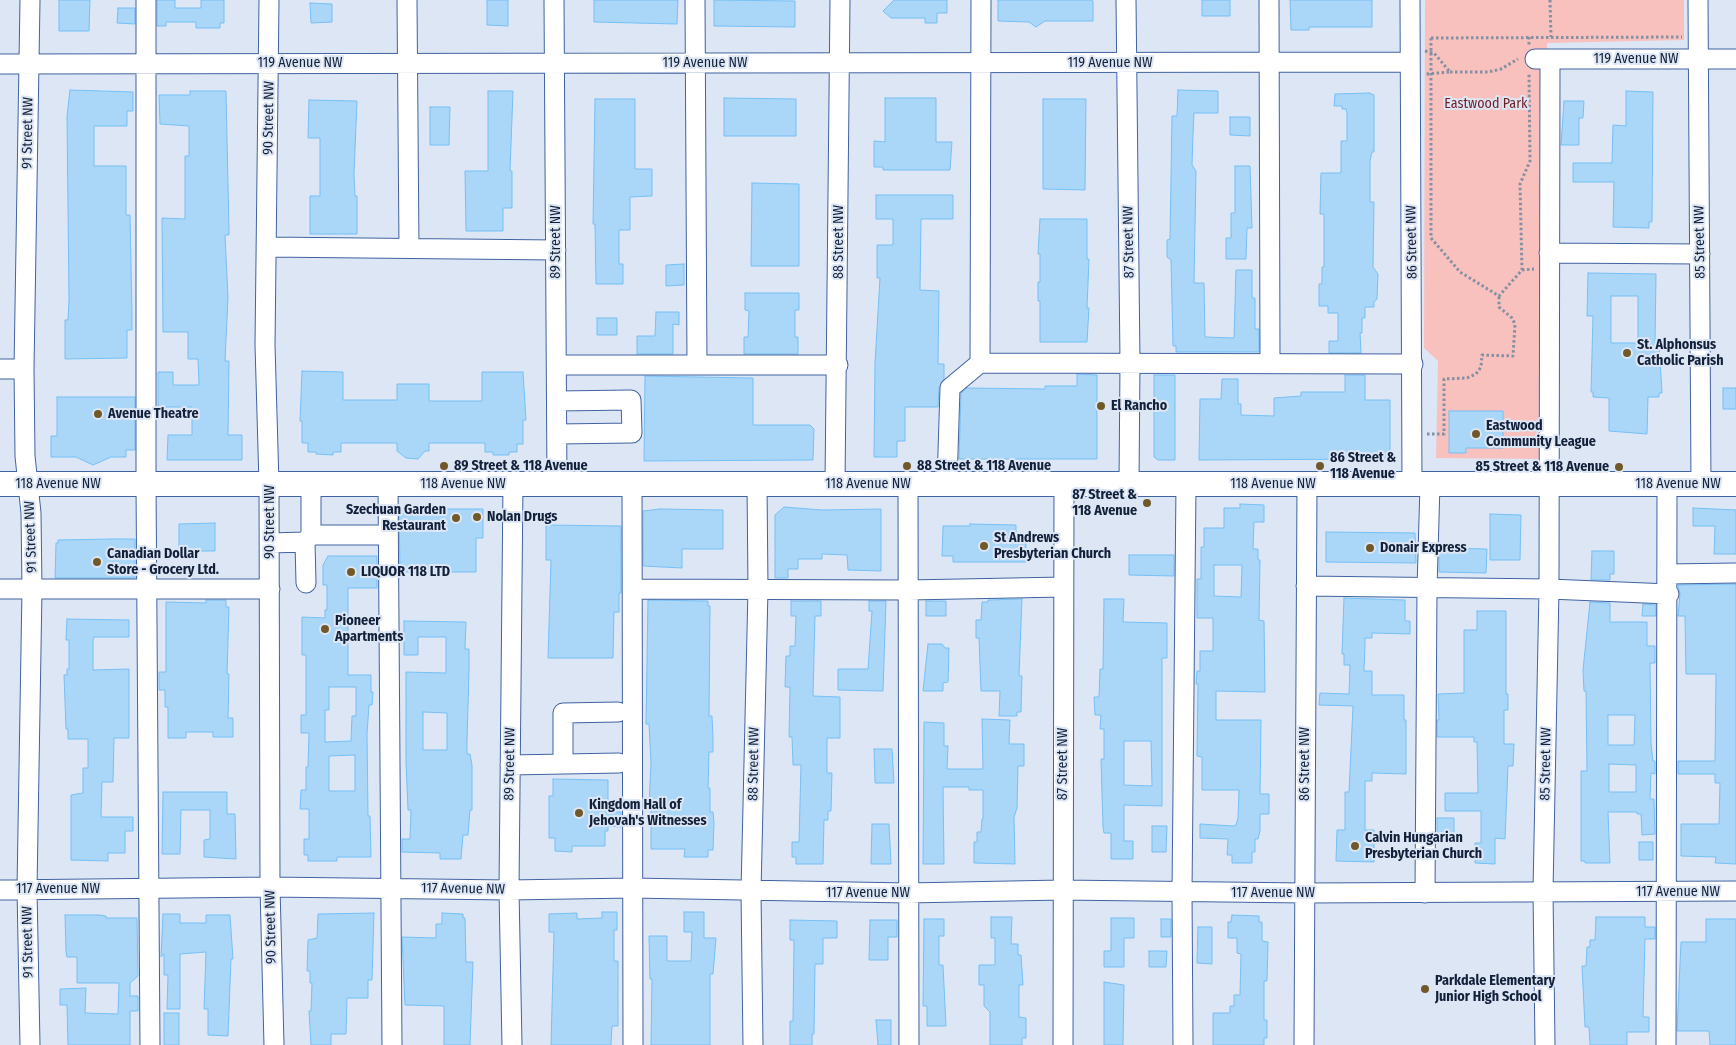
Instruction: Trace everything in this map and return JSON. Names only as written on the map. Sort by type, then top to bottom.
[{"type":"main road","name":"118 Avenue NW","points":[[0,484],[1736,484]]},
{"type":"street","name":"91 Street NW","points":[[30,0],[24,369],[25,456],[29,484],[32,589],[27,890],[30,1045]]},
{"type":"street","points":[[146,0],[146,484],[150,1045]]},
{"type":"street","name":"90 Street NW","points":[[269,0],[270,64],[265,345],[270,484],[270,887],[274,1045]]},
{"type":"street","points":[[407,0],[406,64],[409,248]]},
{"type":"street","name":"89 Street NW","points":[[554,0],[557,484]]},
{"type":"street","points":[[695,0],[697,365]]},
{"type":"street","name":"88 Street NW","points":[[835,484],[838,365],[840,0]]},
{"type":"street","points":[[980,363],[981,0]]},
{"type":"street","name":"87 Street NW","points":[[1126,0],[1130,362],[1129,484]]},
{"type":"street","points":[[1270,0],[1270,363]]},
{"type":"street","name":"86 Street NW","points":[[1410,0],[1412,434],[1421,484],[1427,588],[1425,893]]},
{"type":"street","name":"85 Street NW","points":[[1698,0],[1701,484]]},
{"type":"street","name":"119 Avenue NW","points":[[1536,58],[1736,59]]},
{"type":"street","name":"85 Street NW","points":[[1536,58],[1549,253],[1549,589],[1543,891],[1545,1045]]},
{"type":"street","name":"119 Avenue NW","points":[[0,64],[1410,62]]},
{"type":"street","points":[[266,247],[556,250]]},
{"type":"street","points":[[1549,253],[1700,254]]},
{"type":"street","points":[[947,484],[950,388],[980,363],[1413,364]]},
{"type":"street","points":[[557,365],[838,365]]},
{"type":"street","points":[[0,369],[24,369]]},
{"type":"street","points":[[557,401],[631,400],[632,433],[557,434]]},
{"type":"street","points":[[306,583],[311,484]]},
{"type":"street","points":[[388,484],[389,888],[392,1045]]},
{"type":"street","name":"89 Street NW","points":[[512,1045],[509,890],[513,484]]},
{"type":"street","points":[[632,484],[633,1045]]},
{"type":"street","name":"88 Street NW","points":[[753,1045],[751,892],[758,589],[757,484]]},
{"type":"street","points":[[908,484],[907,893],[909,1045]]},
{"type":"street","name":"87 Street NW","points":[[1063,1045],[1064,484]]},
{"type":"street","points":[[1183,1045],[1182,892],[1186,484]]},
{"type":"street","name":"86 Street NW","points":[[1304,1045],[1307,484]]},
{"type":"street","points":[[1666,1045],[1667,484]]},
{"type":"street","points":[[270,543],[308,538],[388,535]]},
{"type":"street","points":[[1668,574],[1736,573]]},
{"type":"street","points":[[1306,586],[1549,589],[1668,594]]},
{"type":"street","points":[[0,590],[270,588]]},
{"type":"street","points":[[632,589],[908,590],[1064,588]]},
{"type":"street","points":[[563,764],[563,713],[618,712]]},
{"type":"street","points":[[510,765],[619,763]]},
{"type":"street","name":"117 Avenue NW","points":[[0,890],[270,887],[509,890],[632,888],[751,892],[907,893],[1062,890],[1304,893],[1736,891]]},
{"type":"path","points":[[1550,0],[1551,37]]},
{"type":"path","points":[[1410,38],[1698,37]]},
{"type":"path","points":[[1431,38],[1431,238],[1460,272],[1499,296]]},
{"type":"path","points":[[1412,434],[1444,434],[1444,379],[1467,378],[1476,374],[1481,367],[1482,355],[1513,356],[1515,324],[1512,318],[1499,307],[1499,296],[1522,270],[1520,184],[1530,161],[1536,58],[1529,38]]},
{"type":"path","points":[[1450,72],[1488,72],[1510,65]]},
{"type":"green space","name":"Eastwood Park","points":[[1425,0],[1684,0],[1684,40],[1547,43],[1544,459],[1436,458],[1438,361],[1424,348]]},
{"type":"building","points":[[59,0],[90,0],[89,31],[59,31]]},
{"type":"building","points":[[157,0],[175,0],[175,8],[201,8],[201,0],[224,0],[224,23],[220,23],[220,28],[196,28],[196,22],[166,22],[166,26],[157,26]]},
{"type":"building","points":[[487,0],[508,0],[508,26],[487,25]]},
{"type":"building","points":[[594,0],[678,0],[677,24],[594,22]]},
{"type":"building","points":[[714,0],[795,1],[795,27],[714,26]]},
{"type":"building","points":[[894,0],[947,0],[947,13],[937,13],[937,23],[925,23],[925,18],[891,18],[883,11]]},
{"type":"building","points":[[998,0],[1091,0],[1093,1],[1093,21],[1045,21],[1036,27],[1029,22],[998,21]]},
{"type":"building","points":[[1202,0],[1230,0],[1230,16],[1202,16]]},
{"type":"building","points":[[1290,0],[1372,0],[1372,27],[1309,27],[1309,30],[1291,30]]},
{"type":"building","points":[[310,3],[332,4],[332,22],[311,23]]},
{"type":"building","points":[[118,8],[135,8],[135,24],[117,23]]},
{"type":"building","points":[[70,90],[133,92],[133,111],[127,111],[127,126],[94,126],[94,166],[126,166],[126,215],[130,215],[132,313],[132,330],[127,330],[127,358],[65,359],[65,320],[68,320],[69,300],[67,116]]},
{"type":"building","points":[[1178,90],[1218,91],[1218,113],[1194,113],[1192,165],[1196,171],[1194,283],[1204,283],[1205,337],[1234,338],[1236,270],[1252,270],[1252,298],[1255,298],[1255,329],[1259,329],[1259,352],[1176,352],[1176,346],[1173,346],[1171,260],[1167,257],[1167,240],[1170,239],[1172,116],[1177,116]]},
{"type":"building","points":[[190,91],[226,91],[229,235],[225,235],[228,297],[225,361],[229,361],[228,435],[242,435],[242,460],[167,460],[168,435],[192,435],[192,407],[158,407],[158,372],[173,372],[173,385],[199,385],[198,359],[188,359],[188,332],[163,332],[162,218],[185,219],[185,156],[189,156],[189,126],[160,124],[159,95],[190,95]]},
{"type":"building","points":[[488,91],[513,91],[510,171],[512,171],[512,208],[503,208],[503,231],[466,231],[465,171],[488,171]]},
{"type":"building","points":[[1626,91],[1653,92],[1652,222],[1649,222],[1649,228],[1613,227],[1614,182],[1573,182],[1573,163],[1612,163],[1613,125],[1626,126]]},
{"type":"building","points":[[1369,93],[1374,95],[1374,152],[1372,152],[1370,161],[1370,202],[1374,202],[1373,267],[1378,274],[1377,299],[1374,302],[1374,307],[1365,307],[1365,318],[1362,318],[1362,333],[1360,333],[1361,353],[1329,353],[1329,341],[1338,341],[1338,313],[1328,313],[1328,306],[1319,306],[1319,284],[1322,284],[1322,267],[1324,267],[1324,214],[1320,214],[1321,173],[1341,173],[1341,141],[1347,141],[1346,109],[1342,109],[1342,106],[1334,106],[1335,94]]},
{"type":"building","points":[[724,98],[796,99],[796,136],[724,136]]},
{"type":"building","points":[[885,98],[936,98],[936,142],[952,142],[950,170],[883,170],[883,167],[874,167],[874,141],[885,142]]},
{"type":"building","points":[[595,99],[635,99],[635,169],[652,169],[652,196],[630,197],[630,230],[619,230],[619,264],[623,264],[623,284],[596,284],[595,224],[593,224]]},
{"type":"building","points":[[1043,99],[1086,99],[1085,190],[1043,189]]},
{"type":"building","points":[[309,100],[357,101],[354,174],[355,196],[357,196],[357,234],[310,234],[310,196],[320,196],[320,138],[308,138]]},
{"type":"building","points":[[1564,101],[1584,101],[1583,118],[1579,118],[1579,145],[1561,145]]},
{"type":"building","points":[[430,107],[450,107],[449,145],[430,145]]},
{"type":"building","points":[[1230,117],[1250,117],[1250,136],[1230,135]]},
{"type":"building","points":[[1235,166],[1250,166],[1252,228],[1247,228],[1246,259],[1226,259],[1226,238],[1231,238],[1231,213],[1235,213]]},
{"type":"building","points":[[752,183],[799,184],[799,266],[751,266]]},
{"type":"building","points":[[876,195],[953,195],[953,219],[921,219],[920,290],[939,291],[938,364],[944,364],[944,379],[939,388],[938,407],[905,407],[905,441],[897,441],[897,457],[874,457],[875,363],[880,278],[877,278],[877,245],[893,245],[893,219],[876,219]]},
{"type":"building","points":[[1040,219],[1087,219],[1087,259],[1089,259],[1087,308],[1089,308],[1087,342],[1040,342],[1038,282],[1040,282],[1040,254],[1038,254]]},
{"type":"building","points":[[684,264],[684,285],[666,286],[666,265]]},
{"type":"building","name":"St. Alphonsus Catholic Parish","points":[[1588,273],[1656,274],[1655,343],[1659,343],[1662,393],[1659,393],[1659,397],[1648,397],[1647,434],[1609,431],[1609,398],[1593,397],[1593,392],[1591,392],[1593,316],[1587,316]],"holes":[[[1611,296],[1638,296],[1638,343],[1611,343]]]},
{"type":"building","points":[[745,293],[799,293],[799,310],[795,310],[795,337],[798,337],[798,354],[744,354],[744,337],[748,337],[749,311],[745,310]]},
{"type":"building","points":[[656,312],[679,312],[679,325],[673,324],[673,354],[637,354],[637,336],[655,336]]},
{"type":"building","points":[[597,318],[617,318],[617,335],[597,335]]},
{"type":"building","points":[[302,371],[343,372],[343,400],[397,400],[397,384],[429,384],[429,401],[482,401],[482,372],[523,372],[526,420],[523,420],[523,444],[517,444],[517,452],[509,452],[509,455],[493,455],[493,452],[485,452],[485,443],[429,443],[429,451],[425,451],[418,459],[406,458],[397,451],[397,443],[341,443],[341,452],[333,452],[333,455],[308,452],[308,443],[302,443],[302,421],[300,421]]},
{"type":"building","points":[[1077,374],[1097,375],[1097,459],[959,459],[961,393],[967,388],[1045,389],[1045,386],[1077,386]]},
{"type":"building","points":[[1154,375],[1175,375],[1175,460],[1158,460],[1154,457]]},
{"type":"building","points":[[1345,375],[1365,375],[1365,400],[1390,400],[1390,459],[1199,460],[1200,399],[1221,399],[1222,379],[1238,379],[1238,404],[1241,404],[1241,415],[1274,416],[1274,398],[1301,396],[1301,392],[1345,392]]},
{"type":"building","points":[[645,376],[753,378],[753,425],[810,425],[814,429],[813,460],[644,461]]},
{"type":"building","points":[[1723,388],[1736,388],[1736,409],[1723,409]]},
{"type":"building","name":"Avenue Theatre","points":[[57,397],[135,397],[135,450],[126,450],[126,457],[111,457],[93,465],[76,457],[51,457],[51,436],[57,436]]},
{"type":"building","name":"Eastwood Community League","points":[[1449,411],[1503,411],[1503,448],[1466,448],[1466,453],[1449,453]]},
{"type":"building","points":[[1240,504],[1264,505],[1264,522],[1254,522],[1253,549],[1258,549],[1258,560],[1260,560],[1259,620],[1264,621],[1265,692],[1216,691],[1216,720],[1261,720],[1260,794],[1269,794],[1269,814],[1260,814],[1260,831],[1258,839],[1255,839],[1255,852],[1252,852],[1252,863],[1232,863],[1232,855],[1227,855],[1228,839],[1200,838],[1200,824],[1236,825],[1239,790],[1202,790],[1202,757],[1197,756],[1198,684],[1196,684],[1197,671],[1200,671],[1200,651],[1213,651],[1213,618],[1197,618],[1197,579],[1201,579],[1201,547],[1204,547],[1204,528],[1224,528],[1224,508],[1240,508]],"holes":[[[1214,565],[1242,565],[1241,597],[1214,596]]]},
{"type":"building","points":[[784,507],[822,510],[881,509],[881,571],[848,570],[847,555],[822,554],[822,559],[798,559],[798,569],[788,569],[788,578],[775,578],[775,515]]},
{"type":"building","points":[[1693,508],[1736,510],[1736,554],[1714,554],[1715,526],[1693,526]]},
{"type":"building","points":[[399,509],[483,509],[483,538],[476,538],[476,572],[400,572]]},
{"type":"building","points":[[660,509],[723,510],[723,549],[682,549],[682,568],[643,566],[643,511]]},
{"type":"building","points":[[1490,514],[1521,515],[1520,560],[1490,560]]},
{"type":"building","points":[[215,523],[215,551],[179,551],[179,524]]},
{"type":"building","name":"St Andrews Presbyterian Church","points":[[970,524],[1016,525],[1016,536],[1026,536],[1026,562],[953,562],[953,556],[942,556],[943,526],[970,526]]},
{"type":"building","points":[[546,525],[621,526],[621,593],[619,593],[619,612],[614,612],[613,658],[548,658],[551,560],[546,560]]},
{"type":"building","name":"Donair Express","points":[[1326,532],[1415,533],[1416,563],[1326,562]]},
{"type":"building","name":"Canadian Dollar Store - Grocery Ltd.","points":[[135,539],[135,578],[55,578],[56,543],[58,543],[58,540]]},
{"type":"building","points":[[1439,548],[1487,549],[1486,573],[1439,572]]},
{"type":"building","points":[[1592,551],[1614,551],[1614,574],[1610,574],[1610,580],[1591,580]]},
{"type":"building","points":[[1129,555],[1174,555],[1174,576],[1129,575]]},
{"type":"building","points":[[328,556],[377,556],[377,588],[348,588],[348,675],[371,675],[371,692],[373,692],[372,705],[369,705],[367,734],[368,816],[370,816],[371,857],[337,857],[337,861],[308,861],[308,855],[304,855],[304,839],[309,839],[309,809],[300,809],[301,790],[306,790],[309,733],[301,733],[301,715],[306,715],[306,655],[302,655],[302,617],[325,618],[325,610],[327,610],[327,585],[323,585],[323,565]],"holes":[[[329,687],[356,687],[356,716],[352,716],[351,741],[325,742],[325,710],[329,710]],[[355,755],[355,791],[329,791],[329,756]]]},
{"type":"building","points":[[1736,584],[1736,864],[1715,863],[1716,857],[1681,856],[1681,824],[1719,824],[1720,783],[1715,783],[1715,774],[1678,774],[1678,761],[1715,761],[1716,674],[1686,674],[1685,616],[1678,616],[1680,594],[1678,585]]},
{"type":"building","points":[[1344,598],[1405,600],[1405,621],[1410,621],[1410,634],[1372,633],[1372,638],[1365,638],[1364,671],[1372,671],[1372,695],[1404,695],[1404,720],[1406,720],[1406,774],[1372,773],[1372,781],[1365,781],[1365,830],[1374,830],[1374,862],[1336,861],[1337,830],[1345,830],[1345,792],[1349,792],[1353,706],[1319,705],[1320,693],[1349,694],[1350,665],[1344,665],[1344,654],[1342,654]]},
{"type":"building","points":[[1022,599],[1019,676],[1022,676],[1021,712],[1017,712],[1017,716],[999,716],[1000,691],[981,691],[979,638],[976,638],[976,620],[981,620],[982,602],[988,602],[988,600]]},
{"type":"building","points":[[1104,599],[1124,599],[1123,622],[1167,623],[1167,658],[1162,658],[1162,806],[1124,805],[1124,841],[1133,841],[1133,859],[1111,859],[1111,833],[1104,833],[1103,827],[1101,759],[1104,759],[1104,729],[1100,729],[1101,715],[1095,715],[1094,697],[1099,697],[1100,669],[1103,669]],"holes":[[[1124,741],[1151,741],[1152,786],[1124,785]]]},
{"type":"building","points":[[206,600],[226,600],[226,607],[229,607],[228,718],[233,718],[233,737],[213,737],[213,732],[186,732],[186,738],[168,738],[168,707],[165,707],[165,690],[159,690],[159,672],[166,672],[166,602],[206,603]]},
{"type":"building","points":[[648,600],[708,601],[708,606],[710,606],[709,716],[712,716],[713,752],[709,752],[708,788],[710,788],[710,812],[713,812],[714,823],[713,850],[708,850],[708,857],[684,857],[685,849],[651,849],[651,805],[649,805],[651,763],[649,724],[646,724]]},
{"type":"building","points":[[791,601],[821,601],[821,616],[815,616],[813,696],[840,697],[840,738],[827,738],[827,773],[832,773],[831,811],[828,811],[828,820],[824,820],[823,864],[796,864],[796,857],[792,857],[792,842],[799,842],[801,765],[793,765],[792,737],[789,737],[790,687],[785,687],[786,656],[790,656],[790,646],[795,646],[796,616],[791,616]]},
{"type":"building","points":[[869,601],[886,601],[883,691],[838,690],[838,669],[868,669],[872,611],[869,611]]},
{"type":"building","points":[[926,601],[946,601],[946,616],[926,616]]},
{"type":"building","points":[[1590,602],[1610,603],[1610,622],[1647,622],[1647,646],[1655,646],[1655,663],[1650,663],[1651,744],[1653,761],[1655,761],[1655,774],[1651,773],[1650,799],[1654,799],[1655,834],[1642,835],[1641,814],[1637,814],[1637,812],[1608,812],[1610,863],[1585,863],[1585,861],[1581,861],[1581,771],[1587,771],[1586,691],[1584,691],[1583,670]],"holes":[[[1608,715],[1635,715],[1634,745],[1608,745]],[[1609,764],[1636,765],[1636,792],[1609,792]]]},
{"type":"building","points":[[1643,604],[1656,605],[1656,616],[1642,616]]},
{"type":"building","points":[[1477,611],[1506,611],[1506,694],[1508,694],[1508,710],[1504,710],[1504,744],[1514,744],[1513,766],[1508,766],[1505,839],[1495,838],[1495,864],[1475,863],[1475,843],[1481,843],[1481,811],[1445,811],[1445,793],[1478,793],[1477,742],[1474,742],[1474,737],[1437,737],[1437,720],[1439,720],[1438,694],[1464,693],[1464,630],[1477,630]]},
{"type":"building","points":[[67,619],[129,620],[129,637],[94,637],[93,640],[93,670],[129,669],[129,738],[114,738],[113,782],[102,782],[101,817],[133,817],[133,831],[125,831],[125,853],[108,853],[108,861],[71,860],[71,795],[83,793],[83,768],[88,768],[88,739],[68,739],[68,729],[66,729],[64,675],[67,675],[67,669],[69,669],[69,640],[66,640]]},
{"type":"building","points":[[404,621],[466,622],[465,649],[469,649],[467,754],[470,754],[472,765],[472,810],[470,810],[468,835],[463,835],[461,859],[440,859],[440,853],[402,852],[402,839],[410,839],[411,810],[408,810],[406,762],[406,672],[446,673],[446,637],[418,637],[418,655],[404,655]],"holes":[[[423,712],[447,713],[447,750],[423,750]]]},
{"type":"building","points":[[928,644],[942,644],[945,648],[949,648],[948,682],[943,683],[943,691],[923,691]]},
{"type":"building","points":[[982,719],[1010,720],[1009,744],[1024,744],[1024,766],[1018,766],[1017,808],[1014,817],[1015,864],[974,863],[974,842],[977,842],[977,832],[981,832],[983,819],[983,790],[969,790],[969,787],[943,787],[944,864],[923,864],[924,722],[944,723],[944,746],[948,746],[947,769],[983,769]]},
{"type":"building","points":[[874,749],[892,749],[894,783],[875,783]]},
{"type":"building","name":"Kingdom Hall of Jehovah's Witnesses","points":[[553,779],[608,780],[608,812],[621,812],[621,827],[608,826],[608,831],[605,831],[605,846],[572,846],[572,852],[555,851],[555,838],[549,838],[549,796],[553,796]]},
{"type":"building","points":[[163,792],[227,792],[227,814],[235,814],[236,859],[204,857],[204,840],[210,839],[210,810],[181,810],[180,854],[162,854]]},
{"type":"building","points":[[1437,818],[1454,818],[1454,836],[1437,836]]},
{"type":"building","points":[[872,824],[889,824],[891,864],[871,864]]},
{"type":"building","points":[[1152,826],[1167,826],[1166,852],[1152,852]]},
{"type":"building","points":[[1639,842],[1653,842],[1653,860],[1639,860]]},
{"type":"building","points":[[602,912],[617,912],[617,930],[614,930],[614,961],[618,961],[618,1026],[612,1026],[611,1045],[551,1045],[554,932],[549,932],[549,914],[577,913],[577,919],[602,918]]},
{"type":"building","points":[[684,912],[704,912],[704,938],[716,938],[713,974],[710,974],[710,1045],[651,1045],[652,979],[650,979],[649,936],[667,936],[667,961],[691,961],[692,932],[684,932]]},
{"type":"building","points":[[374,913],[372,980],[368,980],[368,998],[347,998],[346,1034],[331,1034],[331,1045],[311,1045],[309,1011],[311,1011],[312,983],[310,983],[310,971],[307,971],[308,940],[317,938],[318,914]]},
{"type":"building","points":[[442,913],[463,914],[463,918],[465,918],[466,962],[473,962],[470,1045],[444,1045],[444,1006],[405,1005],[402,937],[436,938],[436,924],[442,924]]},
{"type":"building","points":[[163,914],[180,914],[180,923],[206,923],[206,915],[230,915],[233,959],[231,959],[228,1036],[208,1035],[208,1009],[204,1009],[206,952],[180,954],[180,1009],[167,1009],[168,975],[164,975],[164,954],[161,957]]},
{"type":"building","points":[[65,915],[137,918],[138,976],[130,983],[130,996],[138,996],[138,1011],[130,1011],[130,1045],[68,1045],[67,1005],[60,1005],[60,989],[86,988],[85,1013],[118,1014],[119,983],[77,983],[77,957],[67,957],[66,952]]},
{"type":"building","points":[[1232,915],[1259,916],[1259,922],[1262,922],[1262,941],[1268,942],[1267,981],[1264,981],[1264,1020],[1267,1020],[1267,1038],[1264,1038],[1264,1045],[1213,1045],[1213,1013],[1230,1013],[1230,1006],[1234,1006],[1234,995],[1240,995],[1241,954],[1237,953],[1237,938],[1228,938],[1228,922],[1231,922]]},
{"type":"building","points":[[991,917],[1012,917],[1011,944],[1018,944],[1018,955],[1021,955],[1023,985],[1019,985],[1019,1017],[1026,1018],[1026,1038],[1022,1038],[1022,1045],[990,1045],[990,1012],[984,1006],[984,985],[979,985],[979,965],[995,965],[995,938],[991,938]]},
{"type":"building","points":[[1596,917],[1645,917],[1645,927],[1655,927],[1655,939],[1645,939],[1643,1017],[1649,1017],[1649,1032],[1627,1032],[1627,1045],[1590,1045],[1589,1027],[1585,1027],[1582,966],[1586,966],[1587,947],[1590,947],[1590,940],[1595,940]]},
{"type":"building","points":[[1111,918],[1134,918],[1134,938],[1124,938],[1124,967],[1104,967],[1104,951],[1111,951]]},
{"type":"building","points":[[924,919],[944,919],[944,936],[939,936],[939,965],[943,965],[946,1026],[927,1026],[927,1006],[923,1006]]},
{"type":"building","points":[[1161,919],[1171,919],[1171,937],[1161,937]]},
{"type":"building","points":[[1706,919],[1736,919],[1736,1045],[1710,1045],[1709,1031],[1677,1031],[1681,942],[1706,942]]},
{"type":"building","points":[[790,920],[837,921],[837,938],[823,938],[823,964],[815,964],[814,1034],[812,1034],[812,1045],[790,1045],[790,1021],[793,1021],[794,940],[790,940]]},
{"type":"building","points":[[870,920],[897,920],[897,937],[888,937],[888,960],[869,960]]},
{"type":"building","points":[[1198,927],[1212,927],[1212,964],[1197,963]]},
{"type":"building","points":[[1149,951],[1167,951],[1166,967],[1149,967]]},
{"type":"building","points":[[1104,982],[1124,985],[1123,1045],[1104,1045]]},
{"type":"building","points":[[164,1013],[179,1013],[179,1045],[164,1045]]},
{"type":"building","points":[[876,1020],[891,1020],[891,1045],[878,1045]]},
{"type":"place","name":"St. Alphonsus Catholic Parish","points":[[1627,353]]},
{"type":"place","name":"El Rancho","points":[[1101,406]]},
{"type":"place","name":"Avenue Theatre","points":[[98,414]]},
{"type":"place","name":"Eastwood Community League","points":[[1476,434]]},
{"type":"place","name":"89 Street & 118 Avenue","points":[[444,466]]},
{"type":"place","name":"88 Street & 118 Avenue","points":[[907,466]]},
{"type":"place","name":"86 Street & 118 Avenue","points":[[1320,466]]},
{"type":"place","name":"85 Street & 118 Avenue","points":[[1619,467]]},
{"type":"place","name":"87 Street & 118 Avenue","points":[[1147,503]]},
{"type":"place","name":"Nolan Drugs","points":[[477,517]]},
{"type":"place","name":"Szechuan Garden Restaurant","points":[[456,518]]},
{"type":"place","name":"St Andrews Presbyterian Church","points":[[984,546]]},
{"type":"place","name":"Donair Express","points":[[1370,548]]},
{"type":"place","name":"Canadian Dollar Store - Grocery Ltd.","points":[[97,562]]},
{"type":"place","name":"LIQUOR 118 LTD","points":[[351,572]]},
{"type":"place","name":"Pioneer Apartments","points":[[325,629]]},
{"type":"place","name":"Kingdom Hall of Jehovah's Witnesses","points":[[579,813]]},
{"type":"place","name":"Calvin Hungarian Presbyterian Church","points":[[1355,846]]},
{"type":"place","name":"Parkdale Elementary Junior High School","points":[[1425,989]]}]
